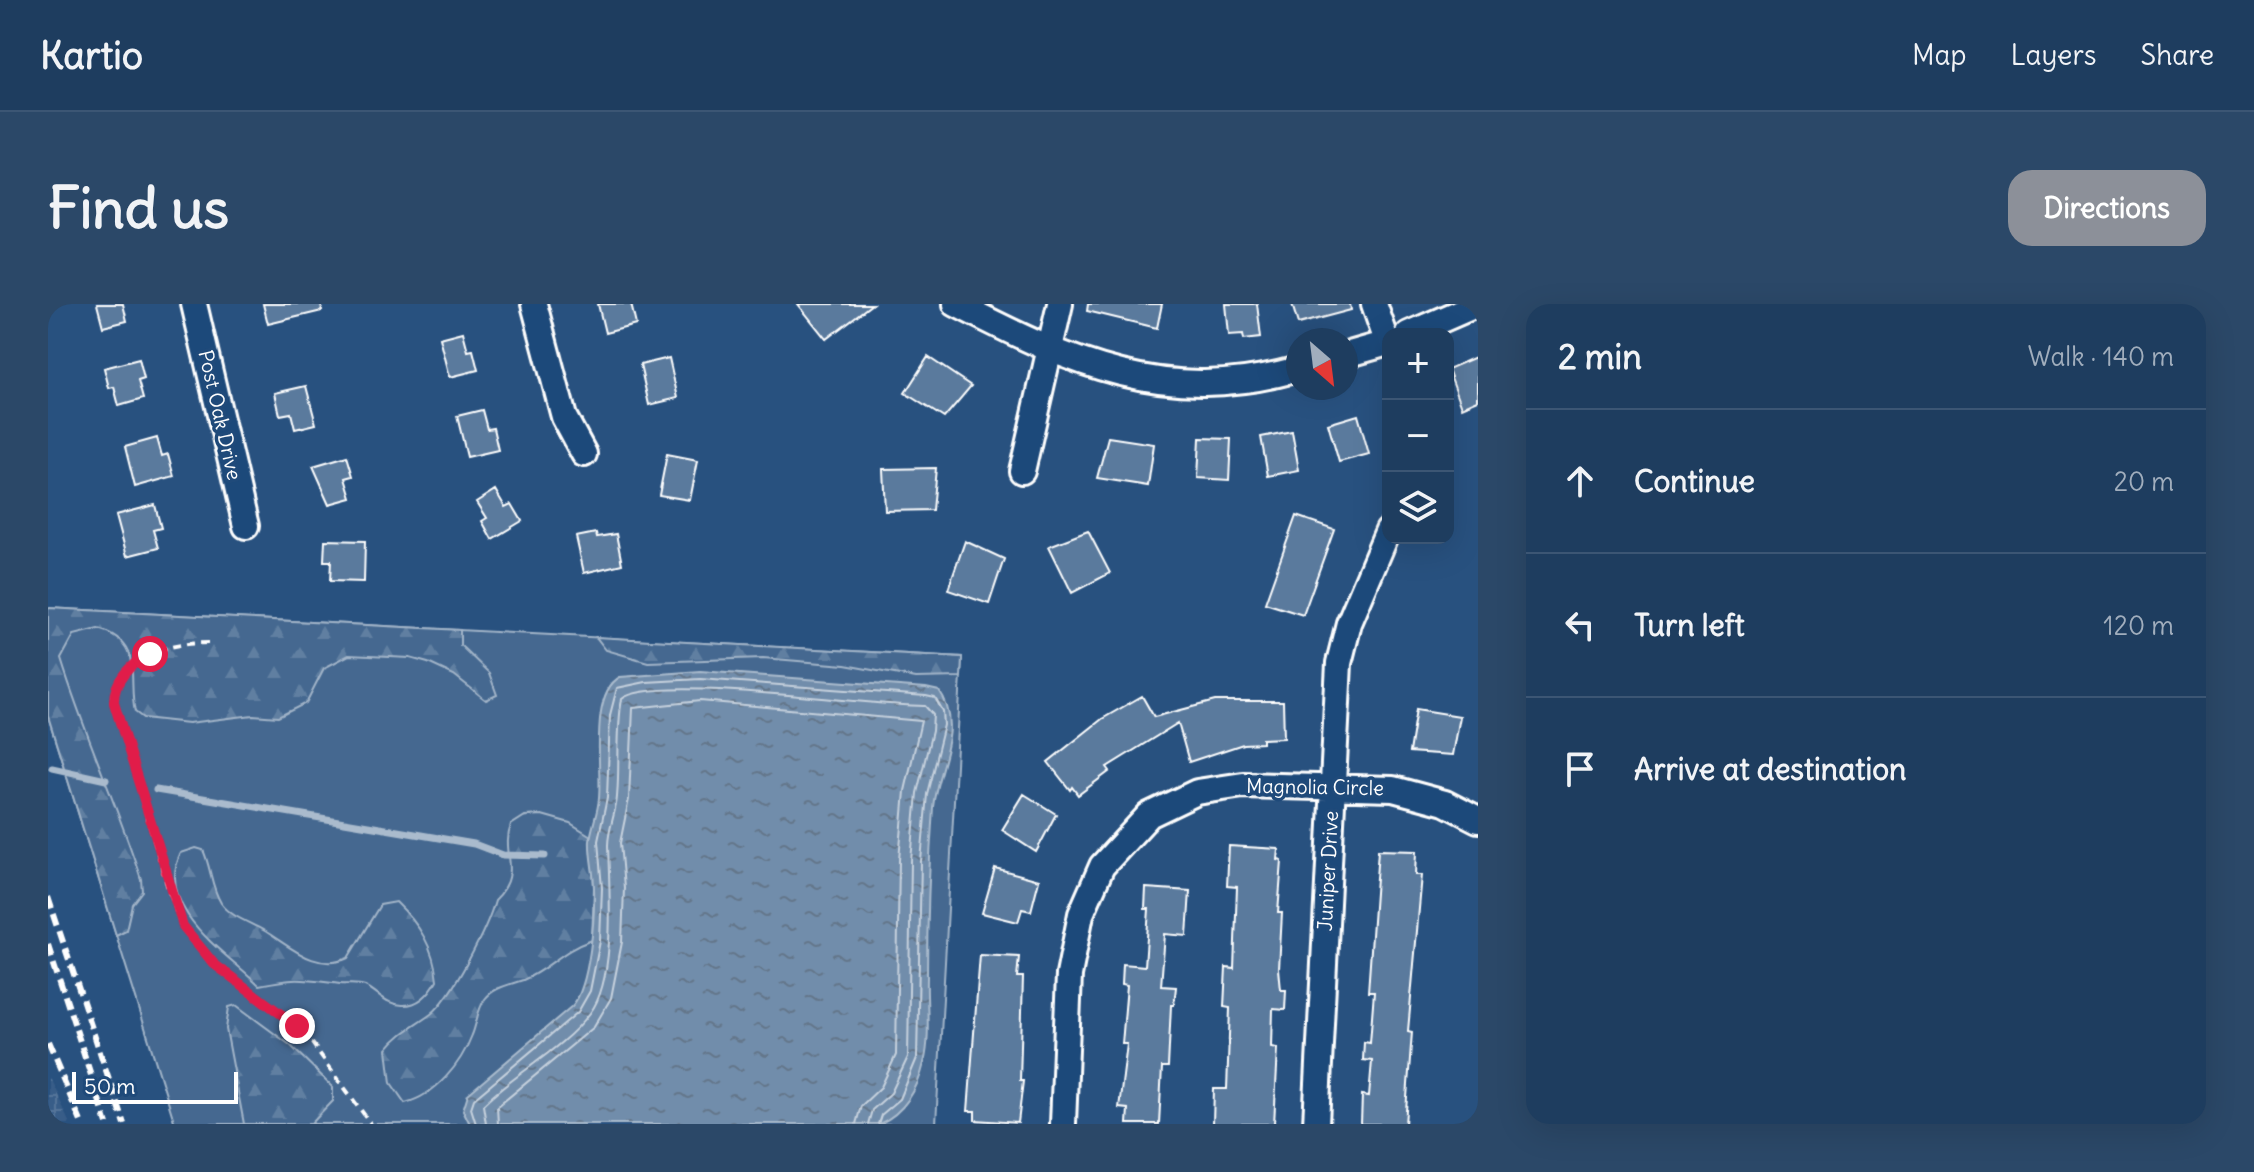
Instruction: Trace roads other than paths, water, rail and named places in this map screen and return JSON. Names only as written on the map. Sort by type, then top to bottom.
[{"type":"street","name":"Post Oak Drive","points":[[194,304],[246,526]]},
{"type":"street","points":[[534,304],[564,417],[584,454]]},
{"type":"street","points":[[956,304],[1050,351],[1104,371],[1157,380],[1222,383],[1286,371]]},
{"type":"street","points":[[1022,471],[1060,304]]},
{"type":"street","points":[[1374,304],[1383,328]]},
{"type":"street","points":[[1423,328],[1478,304]]},
{"type":"street","points":[[1358,352],[1382,345]]},
{"type":"street","name":"Juniper Drive","points":[[1316,1124],[1339,663],[1349,623],[1382,544]]},
{"type":"street","name":"Magnolia Circle","points":[[1063,1124],[1069,975],[1081,914],[1102,866],[1149,815],[1197,792],[1243,785],[1393,789],[1445,803],[1478,820]]},
{"type":"water","points":[[700,671],[939,691],[950,719],[950,733],[933,807],[927,935],[927,1043],[914,1091],[903,1107],[879,1124],[470,1124],[463,1110],[468,1094],[572,1006],[583,983],[594,915],[590,840],[599,798],[599,732],[604,699],[610,686],[620,677]]},
{"type":"waterway","points":[[52,768],[106,780]]},
{"type":"waterway","points":[[156,790],[474,844],[503,855],[545,856]]},
{"type":"railway","points":[[48,897],[124,1124]]},
{"type":"railway","points":[[48,944],[107,1124]]},
{"type":"railway","points":[[48,1044],[82,1124]]}]
